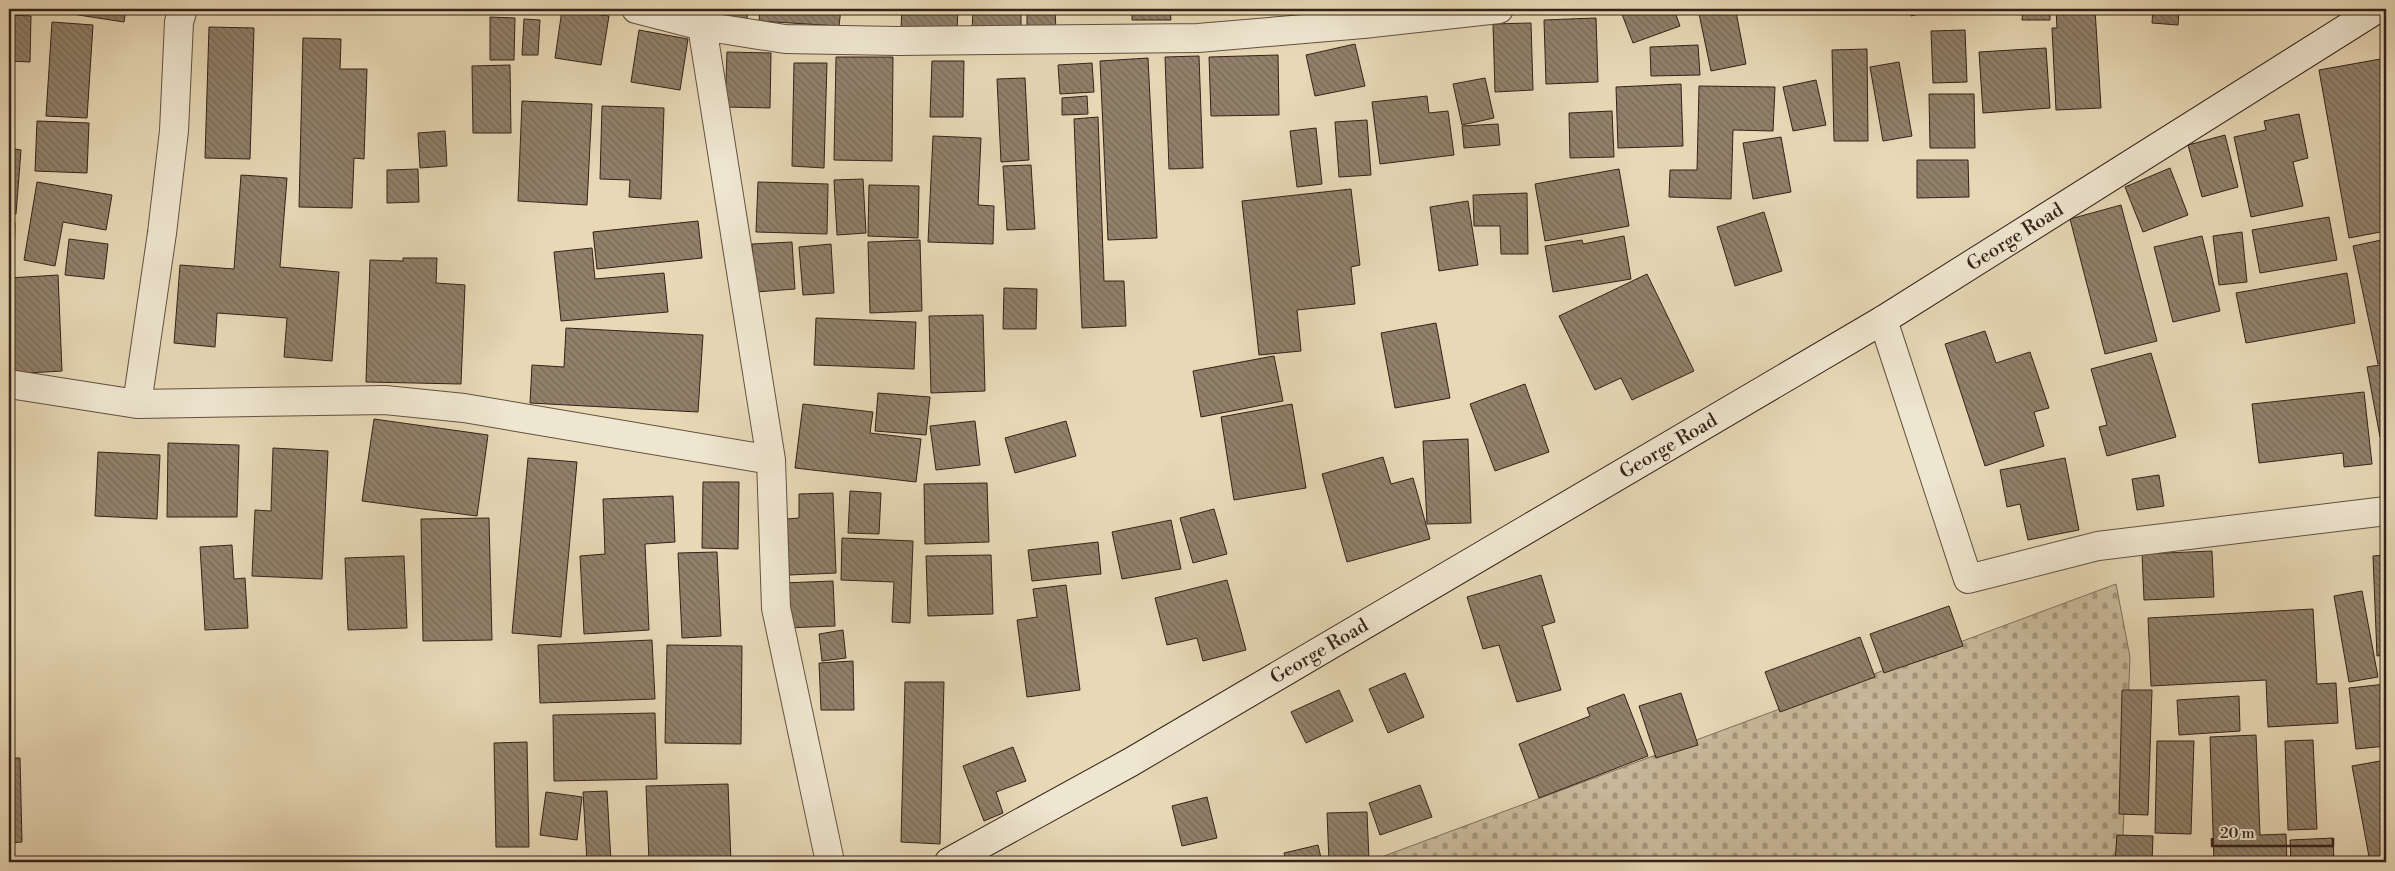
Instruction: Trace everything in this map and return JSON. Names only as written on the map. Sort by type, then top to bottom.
[{"type":"street","points":[[137,404],[162,233],[173,141],[179,22],[183,9]]},
{"type":"street","points":[[636,9],[703,17],[785,38],[898,41],[1198,38],[1363,24],[1499,9]]},
{"type":"street","name":"George Road","points":[[949,862],[1131,762],[1883,320],[2351,16],[2377,9]]},
{"type":"street","points":[[703,17],[771,460],[776,608],[830,862]]},
{"type":"street","points":[[1883,320],[1968,579],[2098,546],[2386,511]]},
{"type":"street","points":[[9,384],[137,404],[394,401],[464,408],[771,460]]},
{"type":"green space","points":[[2116,584],[2130,657],[2122,862],[1368,862]]},
{"type":"building","points":[[60,9],[126,9],[124,22],[59,12]]},
{"type":"building","points":[[718,9],[749,9],[746,22],[717,16]]},
{"type":"building","points":[[760,9],[841,9],[839,26],[759,21]]},
{"type":"building","points":[[902,9],[958,9],[957,31],[901,28]]},
{"type":"building","points":[[973,9],[1021,9],[1021,32],[972,32]]},
{"type":"building","points":[[1027,9],[1055,9],[1056,31],[1027,32]]},
{"type":"building","points":[[1132,9],[1170,9],[1171,20],[1132,20]]},
{"type":"building","points":[[1314,9],[1339,9],[1314,12]]},
{"type":"building","points":[[1620,9],[1674,9],[1680,26],[1633,43]]},
{"type":"building","points":[[1698,9],[1751,9],[1736,12],[1746,64],[1711,71]]},
{"type":"building","points":[[1909,9],[1939,9],[1911,16]]},
{"type":"building","points":[[2023,9],[2050,9],[2050,20],[2022,20]]},
{"type":"building","points":[[2056,9],[2095,9],[2101,108],[2056,110],[2052,28],[2057,28]]},
{"type":"building","points":[[2153,9],[2179,9],[2178,25],[2152,23]]},
{"type":"building","points":[[562,10],[609,16],[601,65],[555,58]]},
{"type":"building","points":[[9,15],[31,16],[30,62],[9,61]]},
{"type":"building","points":[[490,17],[515,18],[514,60],[490,60]]},
{"type":"building","points":[[1596,18],[1598,82],[1546,84],[1544,20]]},
{"type":"building","points":[[524,19],[540,20],[538,55],[522,55]]},
{"type":"building","points":[[52,22],[93,25],[87,118],[46,116]]},
{"type":"building","points":[[1531,23],[1533,90],[1495,92],[1493,24]]},
{"type":"building","points":[[209,27],[254,28],[250,159],[205,158]]},
{"type":"building","points":[[639,30],[688,39],[680,90],[631,82]]},
{"type":"building","points":[[1965,30],[1967,82],[1933,83],[1931,31]]},
{"type":"building","points":[[303,38],[341,39],[340,69],[367,69],[364,159],[354,158],[352,208],[299,207]]},
{"type":"building","points":[[1355,44],[1365,86],[1315,96],[1306,55]]},
{"type":"building","points":[[1698,45],[1700,75],[1651,76],[1650,47]]},
{"type":"building","points":[[2046,48],[2050,108],[1983,113],[1979,52]]},
{"type":"building","points":[[1867,49],[1868,141],[1834,141],[1832,50]]},
{"type":"building","points":[[727,52],[771,53],[770,108],[725,107]]},
{"type":"building","points":[[1278,55],[1279,115],[1211,116],[1209,57]]},
{"type":"building","points":[[1199,56],[1203,168],[1169,169],[1165,57]]},
{"type":"building","points":[[836,57],[893,57],[892,161],[834,160]]},
{"type":"building","points":[[1148,58],[1157,238],[1108,240],[1100,61]]},
{"type":"building","points":[[2386,58],[2386,231],[2349,238],[2319,70]]},
{"type":"building","points":[[932,61],[964,61],[963,117],[930,117]]},
{"type":"building","points":[[1899,62],[1912,136],[1883,141],[1870,67]]},
{"type":"building","points":[[794,63],[827,63],[824,168],[792,166]]},
{"type":"building","points":[[1092,63],[1094,92],[1060,94],[1058,65]]},
{"type":"building","points":[[510,65],[511,133],[473,133],[472,66]]},
{"type":"building","points":[[1025,78],[1029,160],[1001,162],[997,79]]},
{"type":"building","points":[[1485,78],[1494,118],[1462,125],[1453,84]]},
{"type":"building","points":[[1816,80],[1826,125],[1793,131],[1783,87]]},
{"type":"building","points":[[1681,84],[1683,146],[1618,148],[1616,87]]},
{"type":"building","points":[[1699,86],[1775,87],[1773,131],[1733,130],[1731,199],[1669,197],[1670,170],[1697,170]]},
{"type":"building","points":[[1929,94],[1974,94],[1975,148],[1930,148]]},
{"type":"building","points":[[1087,96],[1088,114],[1062,115],[1062,98]]},
{"type":"building","points":[[1427,96],[1429,113],[1448,111],[1454,155],[1380,164],[1372,102]]},
{"type":"building","points":[[522,101],[592,104],[587,205],[518,201]]},
{"type":"building","points":[[602,106],[664,108],[661,199],[629,197],[630,180],[600,179]]},
{"type":"building","points":[[1612,111],[1614,157],[1570,158],[1569,113]]},
{"type":"building","points":[[2299,114],[2308,158],[2293,162],[2303,206],[2251,217],[2234,137],[2266,130],[2264,121]]},
{"type":"building","points":[[1098,117],[1104,281],[1124,281],[1126,326],[1082,328],[1074,119]]},
{"type":"building","points":[[1367,120],[1371,175],[1339,177],[1335,122]]},
{"type":"building","points":[[37,121],[89,123],[87,173],[35,171]]},
{"type":"building","points":[[1498,124],[1500,145],[1464,148],[1462,126]]},
{"type":"building","points":[[1316,128],[1322,184],[1297,187],[1290,131]]},
{"type":"building","points":[[445,131],[447,166],[420,168],[418,133]]},
{"type":"building","points":[[2225,135],[2238,187],[2202,197],[2188,145]]},
{"type":"building","points":[[933,136],[981,138],[978,205],[994,206],[993,244],[928,242]]},
{"type":"building","points":[[1781,137],[1791,192],[1753,199],[1743,143]]},
{"type":"building","points":[[9,148],[21,150],[16,214],[9,213]]},
{"type":"building","points":[[1917,160],[1968,160],[1969,197],[1917,198]]},
{"type":"building","points":[[1031,165],[1035,229],[1007,230],[1003,166]]},
{"type":"building","points":[[2170,168],[2188,215],[2143,232],[2125,187]]},
{"type":"building","points":[[418,169],[419,202],[387,203],[387,170]]},
{"type":"building","points":[[1619,169],[1629,226],[1545,241],[1535,184]]},
{"type":"building","points":[[241,175],[287,178],[280,267],[339,272],[332,361],[284,357],[287,318],[217,313],[215,347],[174,343],[180,265],[234,269]]},
{"type":"building","points":[[863,179],[866,233],[837,235],[834,180]]},
{"type":"building","points":[[37,182],[112,195],[106,230],[63,222],[55,266],[24,260]]},
{"type":"building","points":[[758,182],[828,184],[827,234],[756,232]]},
{"type":"building","points":[[869,185],[919,186],[918,238],[868,236]]},
{"type":"building","points":[[1351,189],[1360,265],[1351,267],[1355,304],[1297,310],[1301,351],[1259,355],[1242,201]]},
{"type":"building","points":[[1527,193],[1528,254],[1501,254],[1500,226],[1474,226],[1473,195]]},
{"type":"building","points":[[1468,201],[1478,265],[1439,271],[1430,207]]},
{"type":"building","points":[[2121,205],[2157,341],[2105,354],[2070,219]]},
{"type":"building","points":[[1764,212],[1782,271],[1735,286],[1717,227]]},
{"type":"building","points":[[2329,217],[2337,260],[2260,273],[2252,230]]},
{"type":"building","points":[[698,221],[702,258],[597,269],[593,232]]},
{"type":"building","points":[[9,223],[15,223],[14,262],[9,262]]},
{"type":"building","points":[[2242,232],[2247,282],[2219,285],[2213,236]]},
{"type":"building","points":[[1624,236],[1631,279],[1553,292],[1545,246],[1582,240],[1583,244]]},
{"type":"building","points":[[2202,236],[2220,311],[2173,322],[2154,247]]},
{"type":"building","points":[[69,239],[108,244],[104,279],[65,275]]},
{"type":"building","points":[[2386,239],[2386,362],[2378,364],[2353,246]]},
{"type":"building","points":[[920,240],[922,311],[870,313],[868,242]]},
{"type":"building","points":[[792,242],[795,289],[756,292],[752,244]]},
{"type":"building","points":[[831,244],[834,293],[803,295],[799,247]]},
{"type":"building","points":[[592,248],[595,279],[664,273],[668,312],[561,321],[554,252]]},
{"type":"building","points":[[403,258],[437,258],[436,283],[465,285],[461,384],[366,382],[370,260],[403,261]]},
{"type":"building","points":[[2347,273],[2355,323],[2246,343],[2236,293]]},
{"type":"building","points":[[1647,274],[1694,371],[1632,400],[1621,378],[1595,390],[1559,316]]},
{"type":"building","points":[[58,275],[62,371],[9,374],[9,278]]},
{"type":"building","points":[[1004,288],[1037,289],[1036,329],[1003,329]]},
{"type":"building","points":[[983,315],[985,391],[931,393],[929,316]]},
{"type":"building","points":[[816,318],[916,322],[914,369],[814,365]]},
{"type":"building","points":[[1436,323],[1450,398],[1395,408],[1381,333]]},
{"type":"building","points":[[566,328],[703,335],[698,412],[530,403],[532,365],[564,367]]},
{"type":"building","points":[[1985,331],[1996,363],[2030,352],[2049,408],[2034,412],[2044,446],[1985,466],[1945,344]]},
{"type":"building","points":[[2151,353],[2176,437],[2107,456],[2099,427],[2107,425],[2091,369]]},
{"type":"building","points":[[1274,356],[1283,401],[1201,417],[1193,371]]},
{"type":"building","points":[[2386,364],[2386,436],[2380,437],[2367,367]]},
{"type":"building","points":[[1525,384],[1549,452],[1495,471],[1470,404]]},
{"type":"building","points":[[2364,392],[2372,464],[2344,467],[2343,453],[2259,463],[2252,404]]},
{"type":"building","points":[[878,393],[930,397],[926,435],[875,431]]},
{"type":"building","points":[[803,404],[873,412],[870,433],[921,439],[916,482],[795,468]]},
{"type":"building","points":[[1292,404],[1306,488],[1234,500],[1221,417]]},
{"type":"building","points":[[374,419],[488,435],[477,516],[362,501]]},
{"type":"building","points":[[975,421],[980,465],[936,470],[930,426]]},
{"type":"building","points":[[1066,421],[1076,456],[1015,473],[1005,438]]},
{"type":"building","points":[[1468,439],[1471,523],[1427,524],[1423,441]]},
{"type":"building","points":[[168,443],[239,445],[237,517],[167,517]]},
{"type":"building","points":[[273,448],[328,451],[322,579],[252,576],[255,510],[271,511]]},
{"type":"building","points":[[98,452],[160,455],[157,519],[95,516]]},
{"type":"building","points":[[1383,457],[1391,484],[1413,478],[1430,539],[1347,562],[1322,474]]},
{"type":"building","points":[[528,458],[577,462],[561,637],[512,633]]},
{"type":"building","points":[[2065,458],[2079,530],[2028,540],[2020,504],[2007,507],[2000,470]]},
{"type":"building","points":[[2159,475],[2164,506],[2137,510],[2132,479]]},
{"type":"building","points":[[703,482],[739,482],[738,549],[702,548]]},
{"type":"building","points":[[987,483],[989,542],[925,544],[924,484]]},
{"type":"building","points":[[850,491],[881,493],[879,534],[848,533]]},
{"type":"building","points":[[833,493],[836,573],[789,575],[787,519],[799,518],[799,494]]},
{"type":"building","points":[[673,496],[675,542],[645,544],[649,630],[584,634],[580,556],[605,554],[603,499]]},
{"type":"building","points":[[1214,509],[1227,554],[1193,563],[1180,518]]},
{"type":"building","points":[[489,518],[492,640],[423,641],[421,519]]},
{"type":"building","points":[[1171,520],[1181,569],[1122,579],[1112,532]]},
{"type":"building","points":[[842,538],[913,541],[910,623],[892,622],[894,582],[841,580]]},
{"type":"building","points":[[1098,542],[1101,574],[1032,581],[1028,550]]},
{"type":"building","points":[[232,545],[234,579],[245,578],[248,628],[205,630],[200,547]]},
{"type":"building","points":[[2212,551],[2214,597],[2144,600],[2142,554]]},
{"type":"building","points":[[717,552],[721,636],[682,638],[678,553]]},
{"type":"building","points":[[991,555],[993,614],[928,616],[926,556]]},
{"type":"building","points":[[2386,555],[2386,655],[2377,656],[2373,556]]},
{"type":"building","points":[[404,556],[407,628],[348,630],[345,558]]},
{"type":"building","points":[[1541,575],[1555,622],[1542,626],[1561,690],[1517,702],[1499,645],[1483,649],[1467,597]]},
{"type":"building","points":[[1227,580],[1246,650],[1203,661],[1197,638],[1167,645],[1155,598]]},
{"type":"building","points":[[833,581],[835,626],[785,628],[783,583]]},
{"type":"building","points":[[1066,585],[1080,690],[1027,697],[1017,620],[1037,617],[1033,589]]},
{"type":"building","points":[[2362,591],[2378,677],[2349,682],[2334,596]]},
{"type":"building","points":[[1949,606],[1963,646],[1884,673],[1870,634]]},
{"type":"building","points":[[2313,609],[2317,684],[2336,683],[2338,723],[2268,727],[2266,680],[2151,686],[2148,618]]},
{"type":"building","points":[[843,630],[846,658],[822,661],[819,634]]},
{"type":"building","points":[[1860,637],[1875,677],[1780,712],[1765,672]]},
{"type":"building","points":[[652,640],[655,699],[540,703],[538,645]]},
{"type":"building","points":[[667,645],[742,646],[741,744],[665,743]]},
{"type":"building","points":[[853,661],[854,710],[821,710],[819,663]]},
{"type":"building","points":[[1405,673],[1424,717],[1388,733],[1369,689]]},
{"type":"building","points":[[905,682],[944,682],[940,844],[901,842]]},
{"type":"building","points":[[2386,684],[2386,746],[2356,749],[2349,688]]},
{"type":"building","points":[[1339,690],[1353,721],[1306,743],[1291,712]]},
{"type":"building","points":[[2122,690],[2152,690],[2148,815],[2119,814]]},
{"type":"building","points":[[1681,693],[1698,745],[1656,758],[1639,706]]},
{"type":"building","points":[[1624,694],[1648,756],[1539,798],[1519,744],[1590,716],[1587,708]]},
{"type":"building","points":[[2239,696],[2240,731],[2179,735],[2177,700]]},
{"type":"building","points":[[655,713],[657,779],[554,781],[553,715]]},
{"type":"building","points":[[2256,735],[2260,835],[2286,834],[2287,862],[2214,862],[2210,737]]},
{"type":"building","points":[[2313,740],[2317,829],[2288,830],[2285,741]]},
{"type":"building","points":[[2157,741],[2194,741],[2191,834],[2155,833]]},
{"type":"building","points":[[527,742],[529,847],[496,847],[494,743]]},
{"type":"building","points":[[1013,747],[1026,781],[996,792],[1003,813],[984,821],[963,766]]},
{"type":"building","points":[[9,758],[20,758],[22,842],[9,843]]},
{"type":"building","points":[[2386,760],[2386,862],[2370,862],[2352,766]]},
{"type":"building","points":[[728,784],[731,862],[649,862],[646,786]]},
{"type":"building","points":[[1420,785],[1432,817],[1380,835],[1369,803]]},
{"type":"building","points":[[607,791],[611,862],[587,862],[583,792]]},
{"type":"building","points":[[546,792],[582,797],[577,840],[540,835]]},
{"type":"building","points":[[1207,797],[1217,838],[1182,846],[1172,806]]},
{"type":"building","points":[[1367,812],[1369,860],[1329,862],[1327,813]]},
{"type":"building","points":[[2117,835],[2153,836],[2152,862],[2115,862]]},
{"type":"building","points":[[2333,838],[2334,862],[2291,862],[2290,840]]},
{"type":"building","points":[[1318,845],[1322,862],[1286,862],[1284,853]]}]
